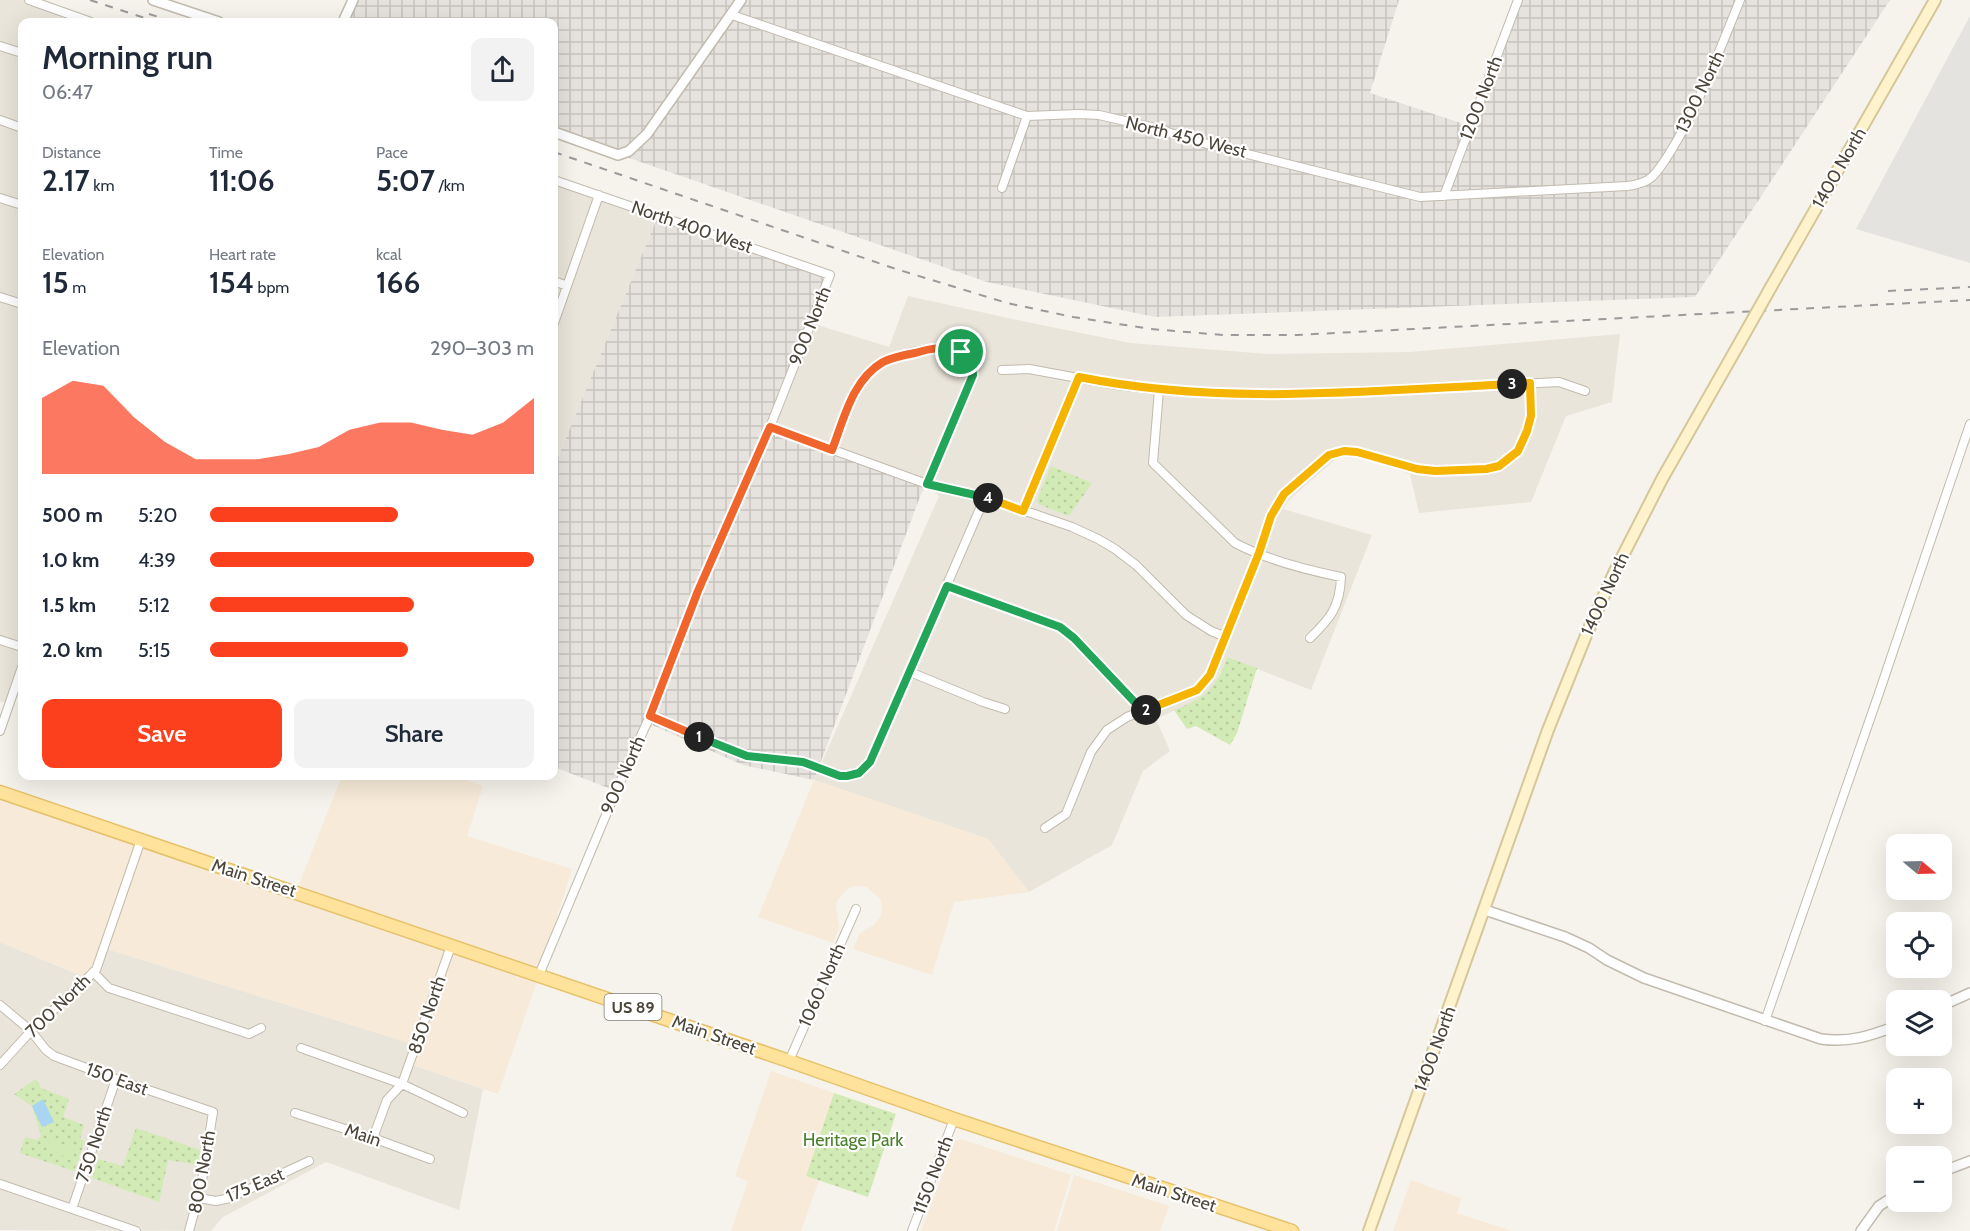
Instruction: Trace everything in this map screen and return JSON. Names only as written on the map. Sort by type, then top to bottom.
[{"type":"main road","name":"1400 North","points":[[1369,1231],[1548,730],[1615,571],[1668,466],[1935,0]]},
{"type":"main road","name":"Main Street","points":[[0,792],[954,1119],[1292,1231]]},
{"type":"street","points":[[29,0],[81,18]]},
{"type":"street","points":[[153,0],[207,18]]},
{"type":"street","points":[[345,18],[353,0]]},
{"type":"street","points":[[558,133],[618,155],[629,151],[647,134],[741,0]]},
{"type":"street","name":"1200 North","points":[[1444,196],[1518,0]]},
{"type":"street","name":"1300 North","points":[[1651,178],[1665,160],[1692,112],[1740,0]]},
{"type":"street","name":"North 450 West","points":[[732,15],[1027,116],[1079,114],[1099,116],[1151,127],[1207,144],[1420,197],[1627,186],[1651,178]]},
{"type":"street","points":[[0,46],[18,53]]},
{"type":"street","points":[[1002,188],[1027,116]]},
{"type":"street","points":[[0,120],[18,127]]},
{"type":"street","name":"North 400 West","points":[[558,181],[830,275]]},
{"type":"street","points":[[558,312],[599,195]]},
{"type":"street","points":[[0,198],[18,204]]},
{"type":"street","name":"900 North","points":[[539,975],[616,790],[650,716],[698,591],[770,427],[830,275]]},
{"type":"street","points":[[558,283],[567,286]]},
{"type":"street","points":[[0,297],[18,303]]},
{"type":"street","points":[[832,450],[851,398],[858,386],[876,367],[891,358],[929,349],[942,348],[961,352],[972,364],[973,375],[927,484]]},
{"type":"street","points":[[1002,370],[1029,369],[1116,385],[1159,390],[1262,395],[1559,382],[1585,391]]},
{"type":"street","points":[[1023,511],[1079,377]]},
{"type":"street","points":[[1045,828],[1066,814],[1091,752],[1107,730],[1127,717],[1197,690],[1210,675],[1259,553],[1271,516],[1284,494],[1335,452],[1357,452],[1417,469],[1435,471],[1486,469],[1499,466],[1518,451],[1531,416],[1530,383]]},
{"type":"street","points":[[1159,390],[1153,463],[1235,543],[1259,553],[1341,578],[1341,592],[1330,619],[1310,639]]},
{"type":"street","points":[[1765,1021],[1970,424]]},
{"type":"street","points":[[770,427],[927,484],[984,497],[1072,527],[1115,549],[1136,565],[1186,615],[1211,631],[1226,637]]},
{"type":"street","points":[[650,716],[747,756],[803,762],[840,776],[859,773],[870,762],[984,497]]},
{"type":"street","points":[[947,586],[1060,627],[1074,638],[1143,711]]},
{"type":"street","points":[[0,640],[18,646]]},
{"type":"street","points":[[910,672],[982,702],[1005,709]]},
{"type":"street","points":[[0,731],[18,679]]},
{"type":"street","name":"700 North","points":[[0,1065],[31,1031],[96,970],[141,840]]},
{"type":"street","name":"1060 North","points":[[789,1061],[856,909]]},
{"type":"street","points":[[1485,910],[1573,941],[1644,978],[1821,1039],[1838,1042],[1867,1038],[1886,1030]]},
{"type":"street","name":"850 North","points":[[373,1138],[387,1100],[402,1084],[451,946]]},
{"type":"street","points":[[93,972],[110,988],[249,1034],[261,1028]]},
{"type":"street","points":[[1952,1001],[1970,993]]},
{"type":"street","name":"150 East","points":[[0,1005],[31,1031],[46,1050],[54,1056],[213,1112]]},
{"type":"street","points":[[301,1048],[402,1084],[463,1113]]},
{"type":"street","name":"750 North","points":[[72,1209],[116,1079]]},
{"type":"street","name":"800 North","points":[[189,1231],[199,1198],[213,1112]]},
{"type":"street","name":"Main","points":[[295,1113],[430,1159]]},
{"type":"street","name":"1150 North","points":[[912,1231],[954,1119]]},
{"type":"street","name":"175 East","points":[[199,1198],[216,1201],[230,1198],[309,1161]]},
{"type":"street","points":[[1952,1168],[1970,1161]]},
{"type":"street","points":[[0,1184],[136,1231]]},
{"type":"street","points":[[1861,1231],[1879,1206],[1886,1201]]},
{"type":"shaded area","points":[[0,0],[30,0],[82,18],[18,18],[18,679],[10,704],[0,701]]},
{"type":"shaded area","points":[[356,0],[1399,0],[1370,93],[1470,126],[1518,0],[1890,0],[1695,297],[1155,317],[987,282],[558,133],[558,18],[351,18]]},
{"type":"shaded area","points":[[1970,16],[1970,263],[1856,229]]},
{"type":"shaded area","points":[[558,181],[658,216],[558,457]]},
{"type":"shaded area","points":[[658,216],[830,275],[770,427],[927,484],[921,494],[814,780],[743,765],[652,725],[616,791],[558,769],[558,457]]},
{"type":"shaded area","points":[[908,296],[1130,343],[1268,354],[1410,352],[1620,334],[1612,402],[1566,416],[1531,502],[1419,513],[1410,474],[1361,458],[1338,457],[1290,499],[1283,509],[1372,535],[1311,690],[1227,657],[1213,688],[1202,698],[1156,719],[1170,751],[1143,771],[1112,845],[1029,892],[988,839],[814,780],[939,496],[927,484],[770,427],[811,323],[889,347]]},
{"type":"shaded area","points":[[340,780],[466,780],[483,786],[467,836],[572,869],[498,1094],[410,1064],[416,1045],[104,948],[88,978],[0,942],[0,792],[296,892]]},
{"type":"shaded area","points":[[814,780],[988,839],[1029,892],[954,902],[932,975],[853,949],[860,933],[874,925],[881,915],[880,899],[867,887],[850,888],[837,901],[839,927],[833,943],[758,917]]},
{"type":"shaded area","points":[[0,942],[87,978],[104,948],[416,1045],[410,1064],[483,1089],[459,1210],[326,1162],[223,1217],[211,1231],[0,1230]]},
{"type":"shaded area","points":[[771,1071],[834,1093],[806,1176],[819,1180],[801,1231],[731,1231],[748,1181],[735,1176]]},
{"type":"shaded area","points":[[961,1139],[1071,1175],[1054,1231],[921,1231],[955,1141]]},
{"type":"shaded area","points":[[1074,1175],[1169,1206],[1160,1231],[1057,1231]]},
{"type":"shaded area","points":[[1411,1180],[1461,1198],[1457,1213],[1512,1231],[1393,1231]]},
{"type":"green space","points":[[1051,466],[1092,483],[1069,516],[1038,504],[1037,500]]},
{"type":"green space","points":[[1227,657],[1257,668],[1237,733],[1230,745],[1196,726],[1187,729],[1174,710],[1194,701],[1208,691],[1219,677]]},
{"type":"green space","points":[[36,1079],[41,1088],[69,1099],[63,1117],[84,1125],[80,1139],[85,1141],[74,1171],[20,1153],[25,1137],[38,1140],[41,1135],[32,1106],[14,1094]]},
{"type":"green space","name":"Heritage Park","points":[[834,1093],[896,1114],[868,1197],[806,1176]]},
{"type":"green space","points":[[136,1128],[200,1150],[200,1165],[168,1160],[159,1202],[92,1178],[98,1159],[123,1166]]},
{"type":"green space","points":[[51,1140],[73,1149],[69,1158],[47,1150]]},
{"type":"water","points":[[43,1099],[54,1122],[42,1127],[32,1106]]},
{"type":"railway","points":[[90,0],[145,18]]},
{"type":"railway","points":[[149,14],[162,18]]},
{"type":"railway","points":[[558,153],[896,269],[1007,303],[1073,317],[1151,329],[1223,335],[1297,335],[1970,300]]},
{"type":"railway","points":[[1888,291],[1970,287]]},
{"type":"route","points":[[936,348],[948,348],[961,352],[972,364],[973,375],[927,484],[984,497],[1023,511],[1079,377],[1116,385],[1159,390],[1245,395],[1336,393],[1530,383],[1531,416],[1518,451],[1499,466],[1486,469],[1435,471],[1417,469],[1357,452],[1344,451],[1329,455],[1284,494],[1275,506],[1259,553],[1210,675],[1197,690],[1143,711],[1074,638],[1060,627],[947,586],[870,762],[859,773],[840,776],[803,762],[747,756],[650,716],[698,591],[770,427],[832,450],[851,398],[858,386],[876,367],[891,358],[936,348]]}]
